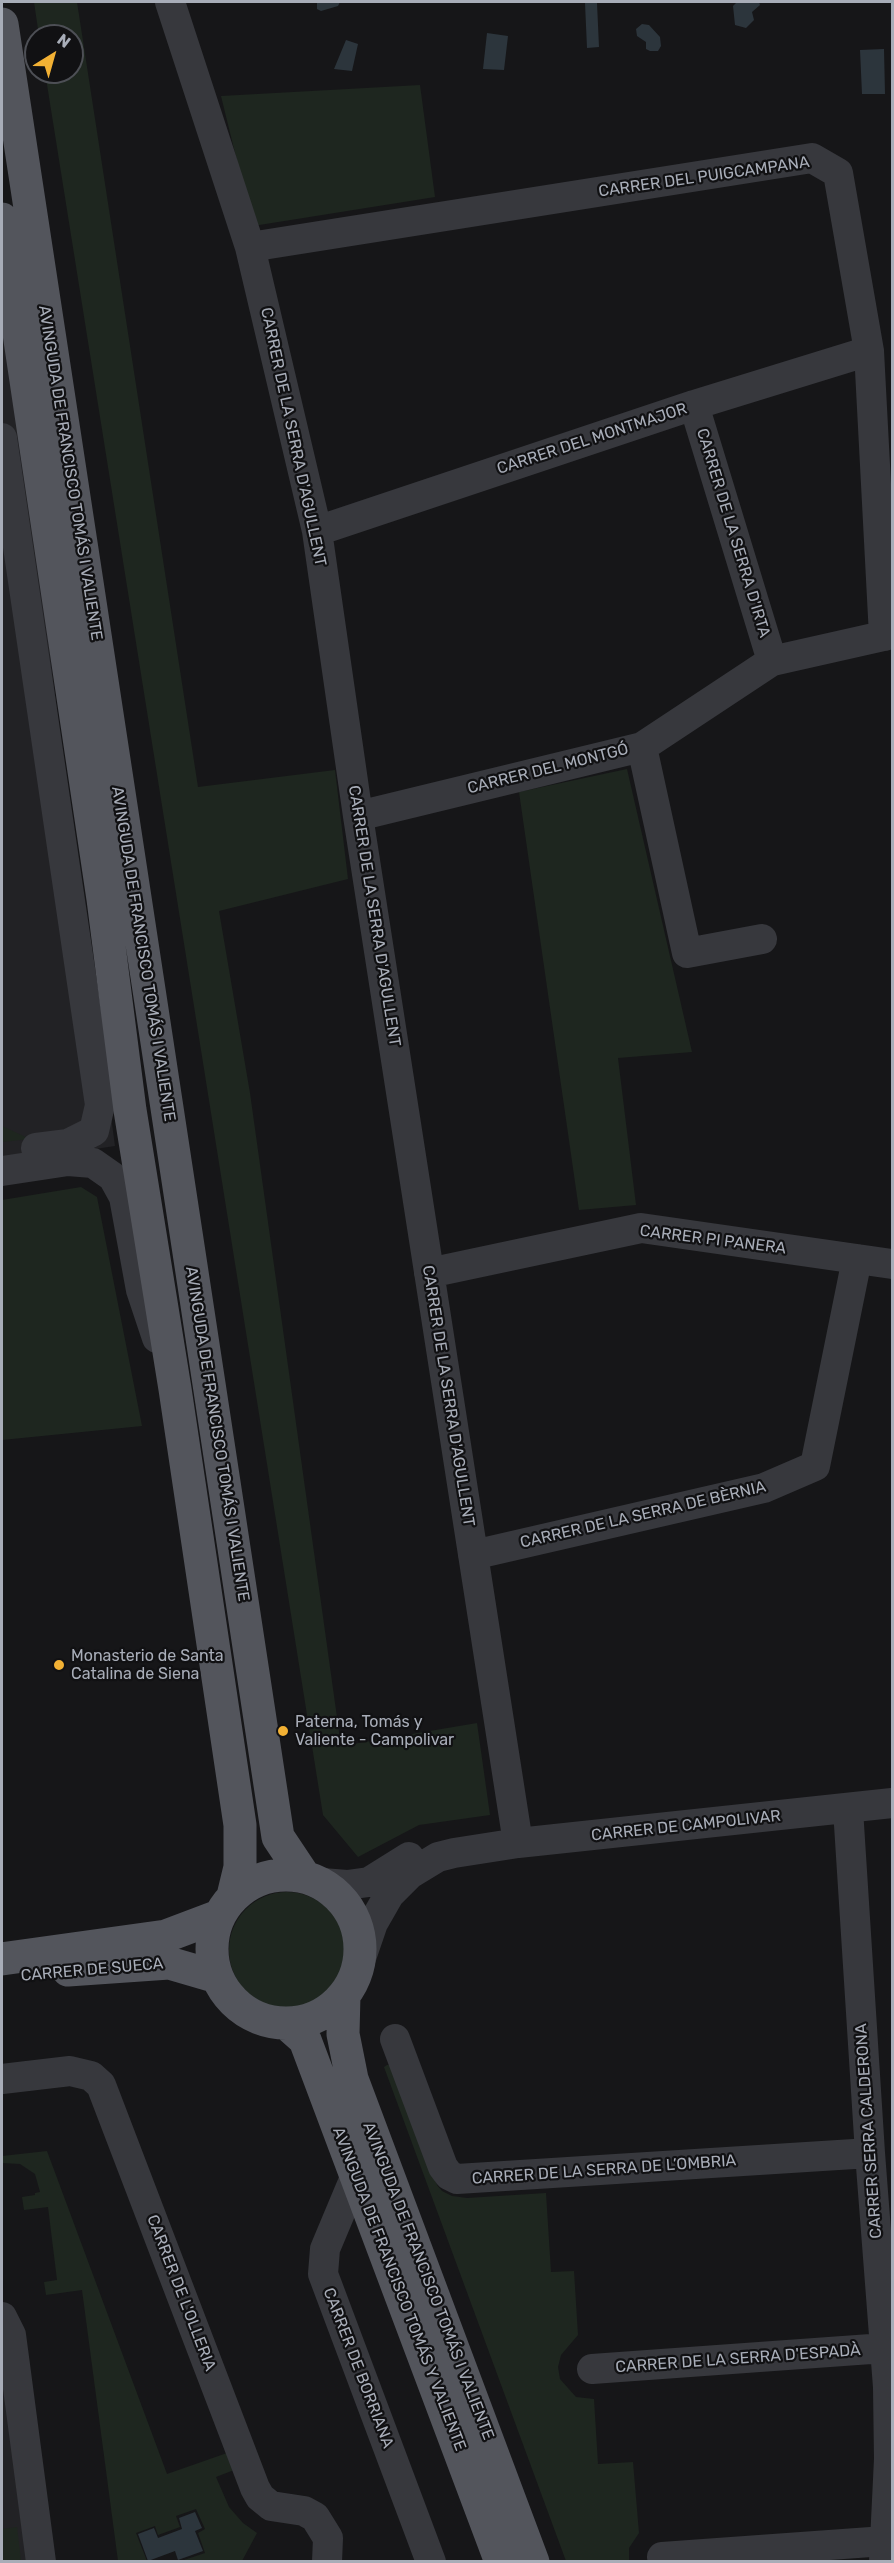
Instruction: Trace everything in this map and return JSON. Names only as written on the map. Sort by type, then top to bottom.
[{"type":"main road","name":"AVINGUDA DE FRANCISCO TOMÁS I VALIENTE","points":[[2,24],[278,1837],[313,1880]]},
{"type":"main road","name":"AVINGUDA DE FRANCISCO TOMÁS I VALIENTE","points":[[2,219],[102,899],[130,1110],[175,1389],[240,1825],[240,1867],[226,1906]]},
{"type":"main road","points":[[278,1874],[313,1880],[341,1898],[354,1918],[360,1940],[359,1964],[344,1995],[329,2010],[311,2019],[287,2024],[268,2021],[247,2012],[229,1997],[217,1977],[212,1957],[212,1936],[226,1906],[254,1881],[278,1874]]},
{"type":"main road","name":"CARRER DE SUECA","points":[[2,1959],[65,1952],[166,1936],[226,1906]]},
{"type":"main road","name":"CARRER DE SUECA","points":[[2,1978],[170,1963],[217,1977]]},
{"type":"main road","name":"AVINGUDA DE FRANCISCO TOMÁS I VALIENTE","points":[[344,1995],[343,2034],[352,2079],[533,2562]]},
{"type":"main road","name":"AVINGUDA DE FRANCISCO TOMÁS Y VALIENTE","points":[[287,2024],[305,2040],[501,2562]]},
{"type":"street","name":"CARRER DE LA SERRA D'AGULLENT","points":[[170,2],[250,247],[317,531],[358,816],[518,1843]]},
{"type":"street","name":"CARRER DEL PUIGCAMPANA","points":[[250,247],[812,158],[838,173],[869,351],[888,635]]},
{"type":"street","name":"CARRER DEL MONTMAJOR","points":[[317,531],[694,405],[869,351]]},
{"type":"street","name":"CARRER DE LA SERRA D'IRTA","points":[[694,405],[772,661]]},
{"type":"street","points":[[2,438],[100,1105]]},
{"type":"street","name":"CARRER DEL MONTGÓ","points":[[358,816],[642,747],[772,661],[888,635]]},
{"type":"street","points":[[642,747],[687,953],[762,939]]},
{"type":"street","points":[[2,1154],[68,1144],[94,1131],[100,1105],[102,899]]},
{"type":"street","points":[[2,1172],[68,1161],[93,1163],[113,1177],[124,1197],[141,1290],[175,1389]]},
{"type":"street","name":"CARRER PI PANERA","points":[[429,1273],[641,1228],[892,1264]]},
{"type":"street","name":"CARRER DE LA SERRA DE BÈRNIA","points":[[472,1555],[764,1488],[815,1466],[857,1258]]},
{"type":"street","name":"CARRER DE CAMPOLIVAR","points":[[359,1964],[373,1923],[396,1886],[410,1874],[438,1857],[518,1843],[892,1803]]},
{"type":"street","name":"CARRER SERRA CALDERONA","points":[[848,1809],[890,2422],[884,2551]]},
{"type":"street","name":"CARRER DE CAMPOLIVAR","points":[[313,1880],[347,1885],[369,1882],[432,1845],[450,1843],[480,1849]]},
{"type":"street","name":"CARRER DE SUECA","points":[[2,1947],[133,1933],[143,1938]]},
{"type":"street","name":"CARRER DE LA SERRA DE L’OMBRIA","points":[[395,2039],[443,2167],[448,2175],[457,2179],[870,2153]]},
{"type":"street","name":"CARRER DE L'OLLERIA","points":[[2,2079],[70,2071],[91,2076],[101,2085],[255,2488],[260,2497],[271,2506],[304,2511],[315,2517],[328,2538],[327,2562]]},
{"type":"street","name":"CARRER DE BORRIANA","points":[[356,2175],[325,2249],[323,2274],[431,2562]]},
{"type":"street","points":[[2,2317],[11,2335],[41,2562]]},
{"type":"street","name":"CARRER DE LA SERRA D'ESPADÀ","points":[[592,2369],[885,2349]]},
{"type":"street","points":[[662,2557],[884,2551]]},
{"type":"shaded area","points":[[34,2],[77,2],[80,24],[37,24]]},
{"type":"shaded area","points":[[317,2],[340,2],[338,6],[321,11],[317,9]]},
{"type":"shaded area","points":[[737,2],[759,2],[760,5],[752,12],[754,20],[746,28],[735,25],[733,6]]},
{"type":"shaded area","points":[[585,3],[597,3],[599,47],[587,48]]},
{"type":"shaded area","points":[[642,24],[649,25],[660,37],[661,46],[658,51],[646,49],[646,42],[637,36],[636,29]]},
{"type":"shaded area","points":[[487,33],[508,36],[504,70],[483,69]]},
{"type":"shaded area","points":[[346,40],[358,44],[352,71],[334,69]]},
{"type":"shaded area","points":[[84,47],[198,787],[335,770],[348,879],[219,911],[250,1093],[341,1746],[477,1723],[490,1815],[419,1825],[358,1857],[323,1815],[47,84],[84,84]]},
{"type":"shaded area","points":[[884,49],[885,94],[862,94],[860,50]]},
{"type":"shaded area","points":[[420,85],[435,197],[253,226],[221,96]]},
{"type":"shaded area","points":[[2,264],[69,808],[115,1146],[2,1163]]},
{"type":"shaded area","points":[[627,769],[692,1052],[618,1058],[636,1205],[579,1210],[519,792]]},
{"type":"shaded area","points":[[2,1126],[30,1139],[2,1142]]},
{"type":"shaded area","points":[[81,1187],[97,1197],[142,1426],[2,1440],[2,1200]]},
{"type":"shaded area","points":[[287,1892],[309,1896],[328,1909],[341,1928],[345,1950],[341,1972],[328,1991],[309,2004],[287,2008],[265,2004],[246,1991],[233,1972],[229,1950],[233,1928],[246,1909],[265,1896]]},
{"type":"shaded area","points":[[392,2065],[397,2073],[437,2185],[442,2191],[452,2196],[467,2198],[546,2193],[551,2272],[574,2271],[578,2335],[561,2355],[558,2367],[560,2379],[576,2397],[594,2399],[598,2464],[633,2462],[639,2533],[629,2548],[629,2561],[566,2561],[384,2067]]},
{"type":"shaded area","points":[[47,2151],[167,2474],[227,2453],[234,2470],[216,2477],[229,2507],[243,2523],[257,2533],[242,2561],[181,2561],[205,2553],[198,2533],[205,2529],[196,2509],[176,2516],[180,2527],[158,2535],[155,2526],[136,2533],[147,2561],[118,2561],[82,2290],[46,2295],[44,2282],[57,2280],[48,2207],[24,2210],[22,2197],[40,2192],[35,2174],[20,2164],[2,2163],[2,2156]]},
{"type":"shaded area","points":[[3,2383],[28,2561],[2,2561]]},
{"type":"shaded area","points":[[195,2512],[202,2528],[195,2531],[203,2551],[178,2560],[175,2551],[148,2561],[138,2534],[154,2528],[158,2538],[182,2529],[179,2518]]},
{"type":"shaded area","points":[[17,2527],[21,2561],[2,2561],[2,2529]]},
{"type":"place","name":"Monasterio de Santa Catalina de Siena","points":[[59,1665]]},
{"type":"place","name":"Paterna, Tomás y Valiente - Campolivar","points":[[283,1731]]}]
